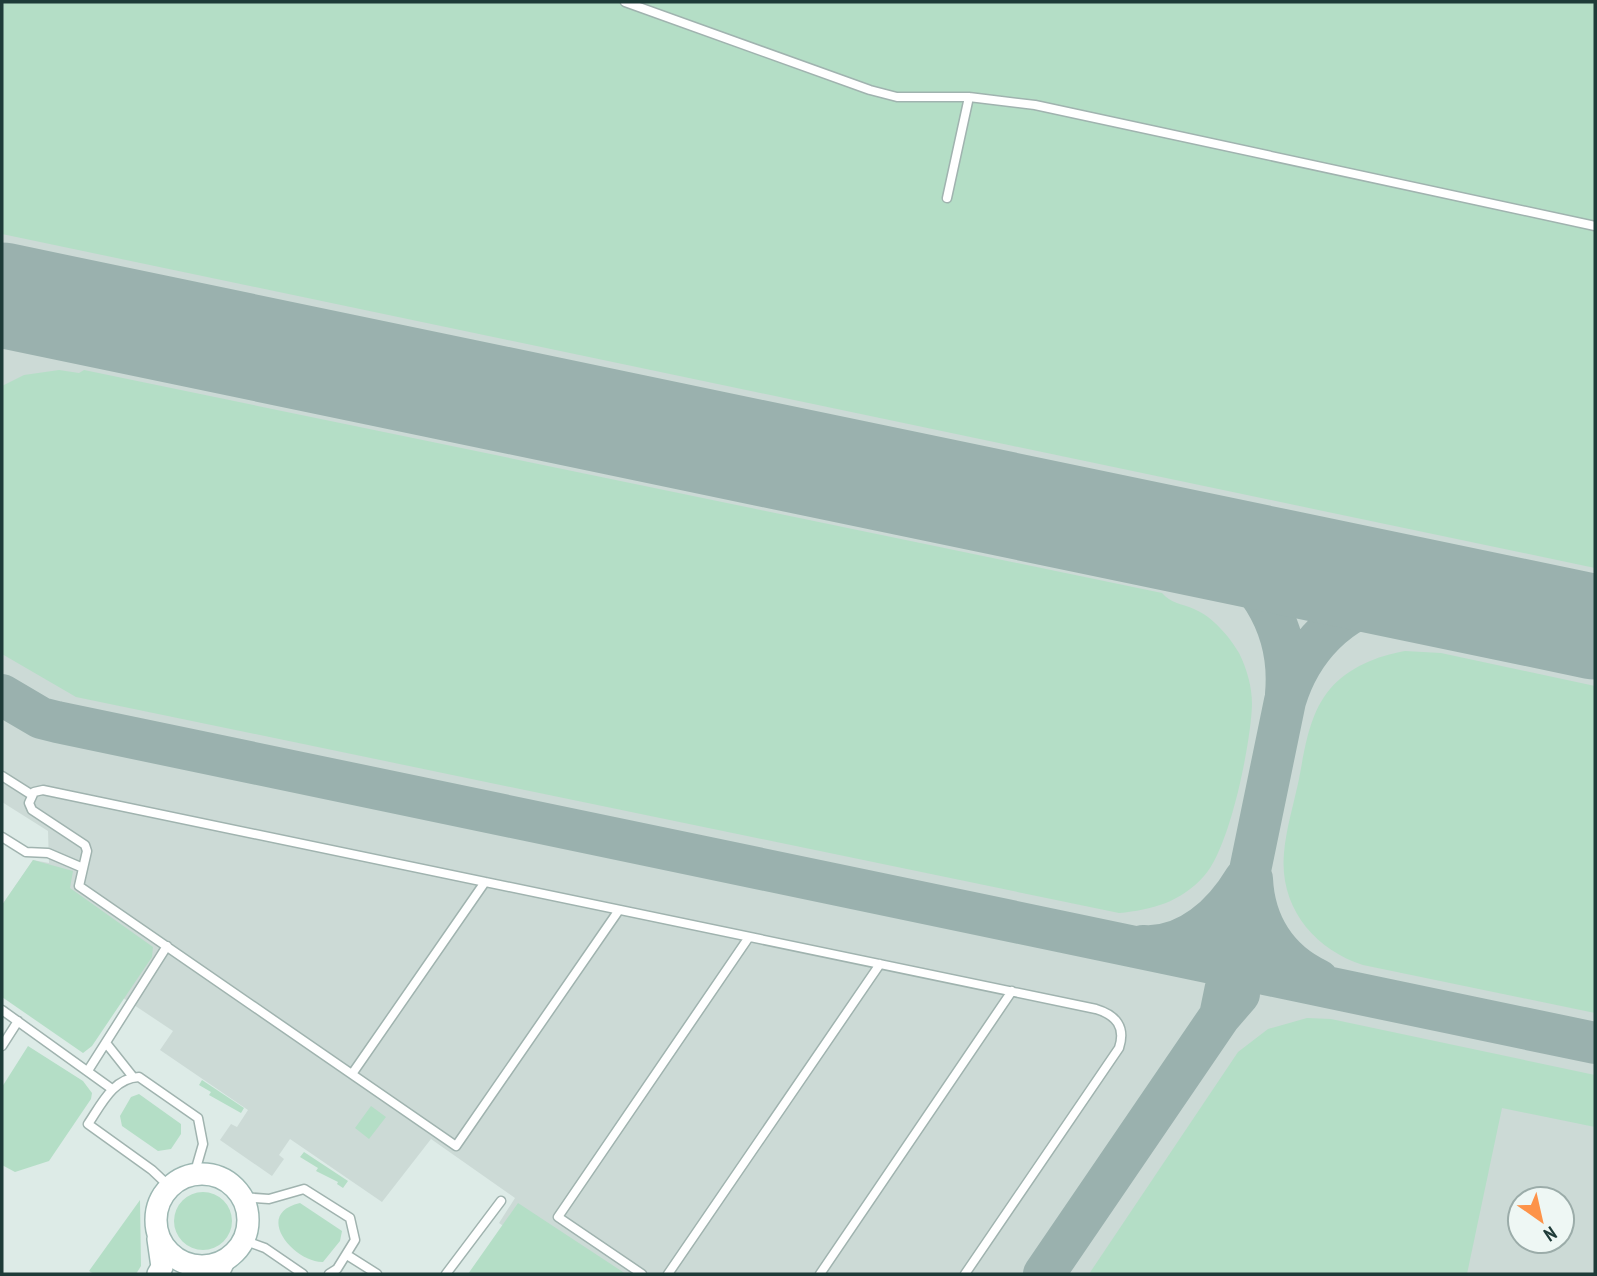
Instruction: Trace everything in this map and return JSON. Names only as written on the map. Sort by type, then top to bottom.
[{"type":"main road","points":[[156,1226],[169,1252],[209,1271],[240,1246],[247,1211],[242,1197],[221,1179],[194,1175],[170,1187],[157,1212],[156,1226],[162,1267],[158,1274]]},
{"type":"lane","points":[[625,2],[870,90],[897,97],[968,97],[1035,105],[1595,226]]},
{"type":"lane","points":[[947,198],[968,97]]},
{"type":"lane","points":[[2,776],[32,795]]},
{"type":"lane","points":[[619,910],[456,1146],[79,886],[85,845],[32,810],[29,803],[32,795],[43,790],[1012,991],[1108,1012],[1120,1025],[1122,1038],[1119,1048],[965,1274]]},
{"type":"lane","points":[[2,837],[26,852],[48,853],[83,868]]},
{"type":"lane","points":[[352,1074],[485,882]]},
{"type":"lane","points":[[642,1274],[558,1217],[749,937]]},
{"type":"lane","points":[[89,1069],[167,946]]},
{"type":"lane","points":[[668,1274],[880,964]]},
{"type":"lane","points":[[820,1274],[1012,991]]},
{"type":"lane","points":[[2,1010],[89,1069],[112,1089]]},
{"type":"lane","points":[[2,1046],[18,1021]]},
{"type":"lane","points":[[106,1043],[133,1077]]},
{"type":"lane","points":[[170,1187],[152,1170],[88,1124],[112,1089],[133,1077],[139,1077],[192,1111],[198,1118],[203,1144],[194,1175]]},
{"type":"lane","points":[[242,1197],[268,1199],[304,1189],[350,1218],[355,1240],[329,1274]]},
{"type":"lane","points":[[446,1274],[501,1201]]},
{"type":"lane","points":[[240,1246],[265,1248],[303,1274]]},
{"type":"lane","points":[[346,1255],[377,1274]]},
{"type":"shaded area","points":[[2,2],[1595,2],[1595,1274],[574,1274],[499,1223],[515,1198],[431,1139],[382,1202],[290,1139],[279,1155],[284,1159],[272,1176],[220,1140],[231,1124],[237,1127],[248,1110],[160,1050],[173,1031],[131,1003],[109,989],[2,997],[2,905],[33,860],[49,863],[48,831],[2,802]]},
{"type":"green space","points":[[2,2],[1595,2],[1595,568],[2,234]]},
{"type":"green space","points":[[59,370],[79,373],[84,370],[1162,593],[1173,601],[1201,612],[1220,628],[1239,653],[1248,678],[1252,704],[1248,743],[1237,794],[1222,843],[1204,876],[1186,892],[1154,907],[1119,913],[76,697],[2,654],[2,386],[24,375]]},
{"type":"green space","points":[[1405,651],[1441,653],[1595,686],[1595,1013],[1363,965],[1345,958],[1315,937],[1294,908],[1284,873],[1285,844],[1306,743],[1317,709],[1330,689],[1346,674],[1374,659]]},
{"type":"green space","points":[[33,860],[73,871],[70,888],[153,947],[152,957],[92,1046],[83,1053],[2,997],[2,905]]},
{"type":"green space","points":[[1307,1018],[1331,1019],[1595,1075],[1595,1127],[1502,1108],[1467,1274],[1089,1274],[1238,1052],[1268,1029]]},
{"type":"green space","points":[[28,1046],[83,1081],[92,1093],[91,1099],[49,1161],[15,1172],[2,1165],[2,1087]]},
{"type":"green space","points":[[202,1080],[244,1108],[241,1113],[209,1095],[211,1092],[199,1085]]},
{"type":"green space","points":[[139,1094],[181,1124],[181,1134],[171,1149],[158,1151],[122,1126],[120,1116],[131,1097]]},
{"type":"green space","points":[[371,1106],[386,1117],[369,1139],[355,1128]]},
{"type":"green space","points":[[304,1152],[348,1181],[343,1188],[300,1157]]},
{"type":"green space","points":[[197,1192],[209,1192],[224,1200],[232,1215],[232,1227],[224,1242],[209,1250],[197,1250],[182,1242],[174,1227],[174,1215],[182,1200]]},
{"type":"green space","points":[[140,1200],[141,1266],[136,1274],[94,1274],[89,1271]]},
{"type":"green space","points":[[300,1203],[342,1231],[340,1241],[323,1262],[301,1255],[283,1237],[279,1227],[279,1217],[286,1209]]},
{"type":"green space","points":[[518,1203],[626,1274],[468,1274]]},
{"type":"taxiway","points":[[2,320],[37,309],[73,310]]},
{"type":"taxiway","points":[[1189,542],[1233,565],[1265,600],[1283,645],[1286,694]]},
{"type":"taxiway","points":[[1220,1016],[1285,701],[1301,665],[1324,634],[1356,610],[1394,598],[1454,597]]},
{"type":"taxiway","points":[[2,695],[41,718],[57,722],[1595,1043]]},
{"type":"taxiway","points":[[1143,946],[1175,942],[1203,927],[1227,905],[1245,879]]},
{"type":"taxiway","points":[[1252,879],[1257,911],[1270,939],[1291,963],[1318,980]]},
{"type":"taxiway","points":[[1044,1274],[1220,1016],[1239,994]]},
{"type":"runway","points":[[2,295],[1595,627]]}]
